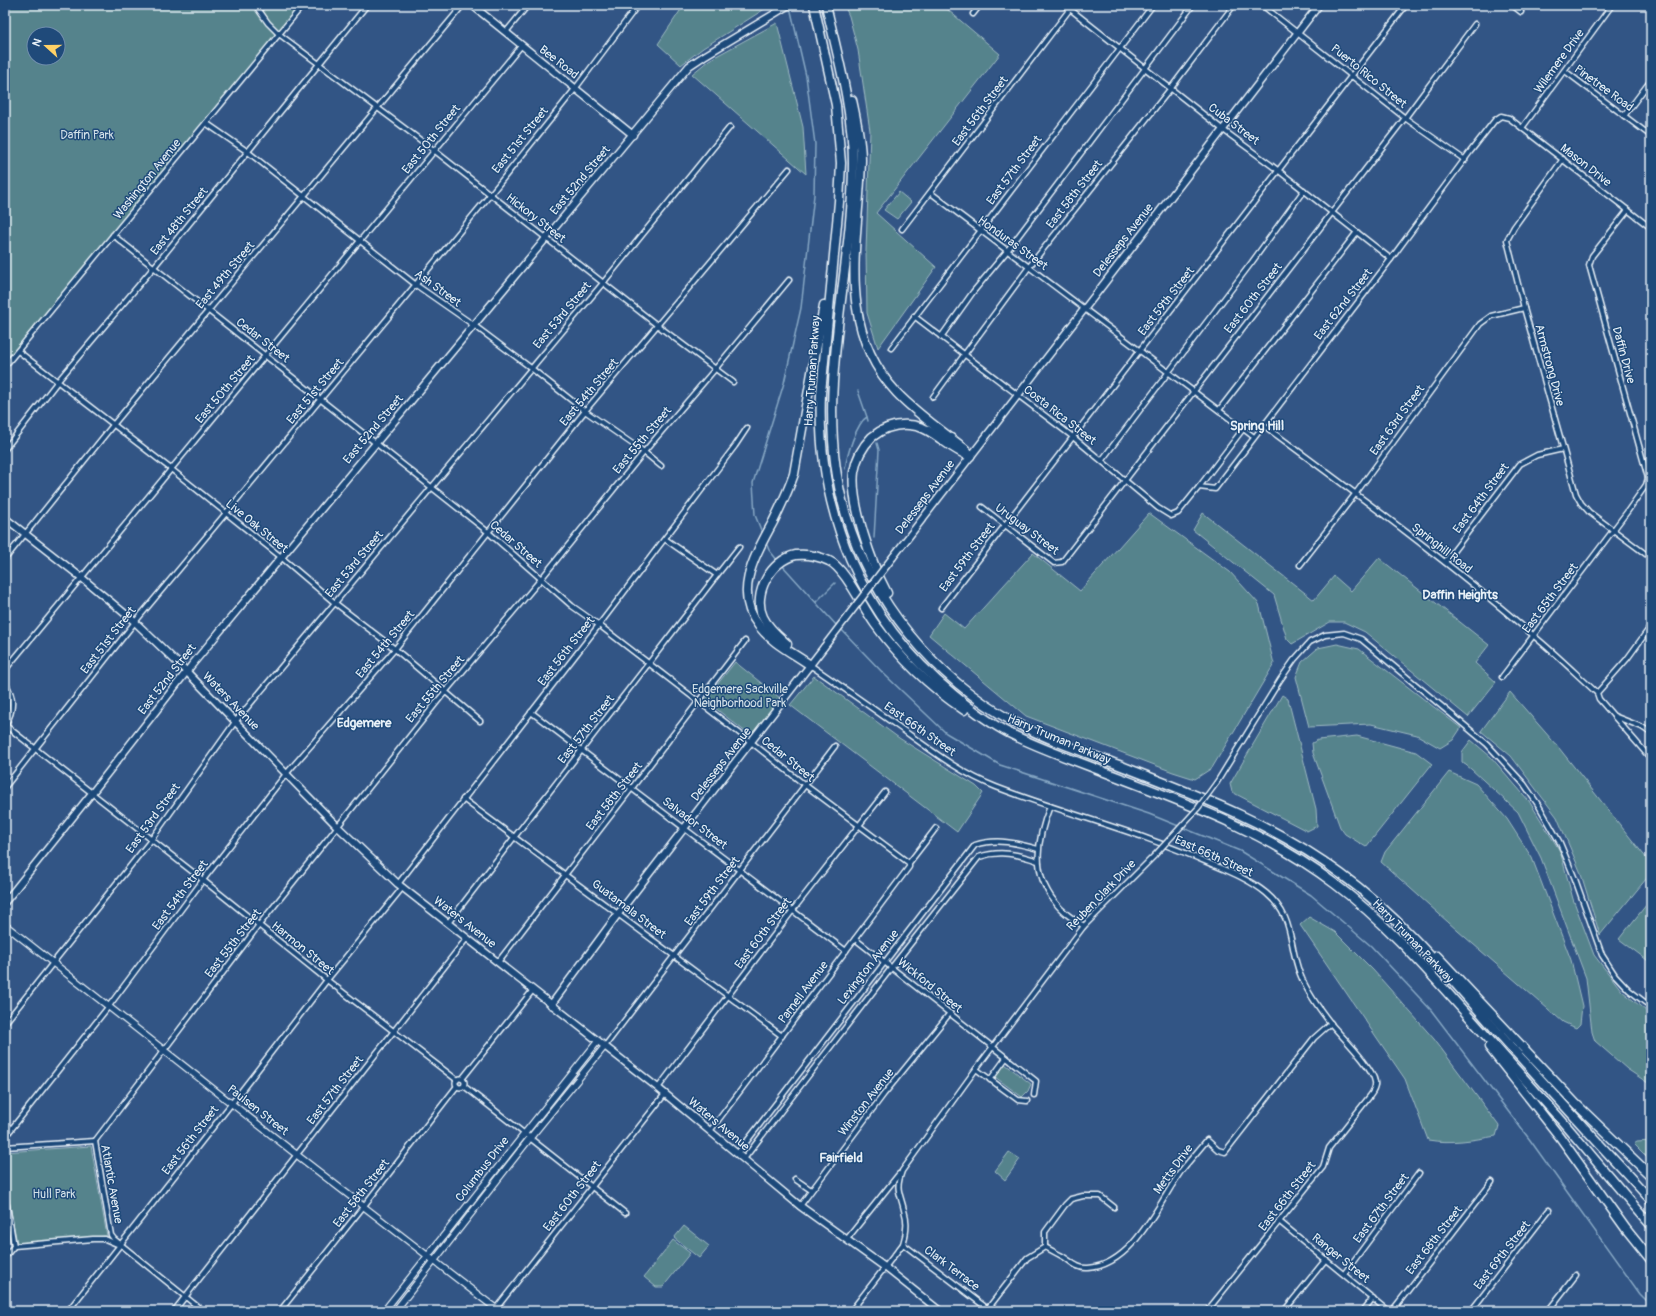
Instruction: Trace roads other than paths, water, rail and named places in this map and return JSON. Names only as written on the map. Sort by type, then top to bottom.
[{"type":"highway","name":"Harry Truman Parkway","points":[[814,5],[839,124],[841,163],[822,371],[820,413],[825,475],[840,536],[857,574],[877,610],[901,644],[930,674],[977,713],[1006,732],[1052,752],[1231,822],[1286,851],[1334,883],[1369,912],[1406,947],[1562,1122],[1651,1225]]},
{"type":"highway","name":"Harry Truman Parkway","points":[[826,5],[839,61],[850,123],[853,163],[832,394],[832,433],[835,460],[845,513],[867,569],[887,603],[911,636],[952,679],[1002,715],[1037,733],[1215,803],[1256,821],[1314,855],[1372,898],[1414,939],[1651,1200]]},
{"type":"highway","points":[[839,61],[850,91],[857,121],[861,158],[854,291],[863,338],[877,366],[896,392],[918,413],[965,448],[970,456]]},
{"type":"highway","points":[[810,665],[773,640],[759,626],[750,609],[747,593],[748,579],[753,560],[785,497],[794,474],[835,237]]},
{"type":"highway","points":[[911,636],[882,585],[866,541],[854,496],[854,471],[859,454],[868,441],[879,432],[895,426],[909,425],[924,428],[962,453],[970,456]]},
{"type":"highway","points":[[810,665],[772,630],[763,617],[760,607],[760,597],[767,577],[773,569],[783,561],[796,556],[820,557],[831,562],[842,572],[874,623],[898,653],[958,706],[1006,732]]},
{"type":"highway","points":[[1372,898],[1446,964],[1521,1047],[1576,1104],[1651,1176]]},
{"type":"highway","points":[[1455,1002],[1560,1137],[1626,1229],[1651,1260]]},
{"type":"main road","name":"Bee Road","points":[[472,5],[633,135]]},
{"type":"main road","name":"East 52nd Street","points":[[5,902],[92,793],[186,671],[475,326],[689,66],[789,5]]},
{"type":"main road","name":"Delesseps Avenue","points":[[551,1005],[618,914],[1319,5]]},
{"type":"main road","name":"Waters Avenue","points":[[5,518],[82,578],[135,622],[186,671],[337,826],[400,886],[658,1088],[800,1206],[886,1268],[940,1311]]},
{"type":"street","name":"Washington Avenue","points":[[5,366],[303,5]]},
{"type":"street","name":"East 48th Street","points":[[5,449],[58,381],[154,267],[367,5]]},
{"type":"street","name":"East 49th Street","points":[[5,559],[113,425],[463,5]]},
{"type":"street","points":[[506,32],[528,5]]},
{"type":"street","name":"East 51st Street","points":[[5,787],[135,622],[490,195],[575,89],[638,5]]},
{"type":"street","points":[[973,14],[980,5]]},
{"type":"street","name":"Cuba Street","points":[[1065,5],[1072,7],[1119,49],[1304,190],[1391,259]]},
{"type":"street","name":"East 57th Street","points":[[891,348],[1153,5]]},
{"type":"street","points":[[941,337],[973,292],[1007,251],[1194,5]]},
{"type":"street","name":"East 58th Street","points":[[933,398],[1029,267],[1171,88],[1234,5]]},
{"type":"street","name":"Puerto Rico Street","points":[[1262,5],[1352,74],[1405,118],[1465,160]]},
{"type":"street","name":"East 59th Street","points":[[941,608],[1004,524],[1140,351],[1406,5]]},
{"type":"street","points":[[1512,5],[1521,12]]},
{"type":"street","name":"Wilemere Drive","points":[[1522,128],[1565,72],[1612,5]]},
{"type":"street","name":"Hickory Street","points":[[256,6],[268,23],[279,34],[435,151],[603,283],[733,382]]},
{"type":"street","name":"East 56th Street","points":[[902,229],[1072,7]]},
{"type":"street","name":"East 60th Street","points":[[1062,562],[1405,118],[1475,24]]},
{"type":"street","name":"East 50th Street","points":[[5,670],[521,46]]},
{"type":"street","name":"Pinetree Road","points":[[1565,72],[1651,136]]},
{"type":"street","points":[[1624,116],[1651,80]]},
{"type":"street","name":"East 62nd Street","points":[[1199,487],[1215,489],[1495,120],[1501,116],[1509,118]]},
{"type":"street","name":"Mason Drive","points":[[1509,118],[1651,228]]},
{"type":"street","name":"Ash Street","points":[[206,123],[248,152],[416,285],[475,326],[585,411],[644,452],[661,466]]},
{"type":"street","name":"East 53rd Street","points":[[5,1023],[151,840],[235,722],[603,283],[730,127]]},
{"type":"street","name":"Armstrong Drive","points":[[1563,159],[1514,227],[1507,240],[1524,308],[1576,494],[1581,504],[1589,512],[1651,558]]},
{"type":"street","name":"East 54th Street","points":[[5,1137],[109,1006],[203,880],[286,774],[395,649],[585,411],[789,169]]},
{"type":"street","points":[[1102,460],[1252,262],[1304,190]]},
{"type":"street","name":"Honduras Street","points":[[931,193],[1084,308]]},
{"type":"street","name":"Daffin Drive","points":[[1613,530],[1646,485],[1648,478],[1589,265],[1592,256],[1628,210]]},
{"type":"street","points":[[1219,410],[1357,232]]},
{"type":"street","name":"Cedar Street","points":[[114,235],[488,532],[572,606],[599,625],[908,863]]},
{"type":"street","name":"East 55th Street","points":[[95,1141],[259,925],[445,692],[541,579],[644,452],[789,280]]},
{"type":"street","points":[[1084,308],[1254,437]]},
{"type":"street","name":"East 63rd Street","points":[[1300,566],[1356,493],[1480,324],[1491,316],[1524,308]]},
{"type":"street","name":"Costa Rica Street","points":[[914,316],[1073,436],[1158,508],[1171,516],[1178,513],[1199,487]]},
{"type":"street","name":"Live Oak Street","points":[[18,351],[171,469],[281,557],[335,603],[395,649],[480,721]]},
{"type":"street","name":"Springhill Road","points":[[1263,425],[1356,493],[1445,562],[1534,636],[1597,693],[1599,699],[1651,759]]},
{"type":"street","name":"East 56th Street","points":[[68,1311],[400,886],[463,799],[665,539],[747,428]]},
{"type":"street","points":[[1199,487],[1243,429]]},
{"type":"street","name":"East 64th Street","points":[[1445,562],[1520,464],[1537,456],[1563,449]]},
{"type":"street","name":"Uruguay Street","points":[[982,507],[1054,563],[1062,562]]},
{"type":"street","name":"East 65th Street","points":[[1502,677],[1613,530]]},
{"type":"street","points":[[665,539],[716,575]]},
{"type":"street","name":"East 57th Street","points":[[448,923],[739,547]]},
{"type":"street","points":[[1597,693],[1627,659],[1651,626]]},
{"type":"street","name":"Reuben Clark Drive","points":[[903,1244],[907,1233],[904,1209],[899,1196],[898,1188],[898,1181],[902,1171],[992,1047],[1084,926],[1154,856],[1198,808],[1217,782],[1294,660],[1310,642],[1325,636],[1344,633],[1361,639],[1487,744],[1524,784],[1539,806],[1560,843],[1575,879],[1602,955],[1615,975],[1629,990],[1651,1007]]},
{"type":"street","name":"East 58th Street","points":[[498,962],[745,641]]},
{"type":"street","name":"East 66th Street","points":[[810,665],[935,754],[995,787],[1181,850],[1234,874],[1265,892],[1284,914],[1288,923],[1300,974],[1331,1023],[1368,1068],[1375,1081],[1374,1089],[1329,1148],[1323,1167],[1207,1311]]},
{"type":"street","name":"Harmon Street","points":[[5,683],[11,692],[13,700],[11,716],[5,725],[203,880],[327,980],[457,1080]]},
{"type":"street","name":"Salvador Street","points":[[531,712],[846,951]]},
{"type":"street","name":"Springhill Road","points":[[1614,716],[1642,727],[1651,733]]},
{"type":"street","name":"East 59th Street","points":[[605,1046],[835,746]]},
{"type":"street","name":"East 60th Street","points":[[658,1088],[885,792]]},
{"type":"street","name":"Guatamala Street","points":[[463,799],[782,1036]]},
{"type":"street","points":[[1050,806],[1041,827],[1038,848],[1038,861],[1043,882],[1055,903],[1084,926]]},
{"type":"street","name":"Parnell Avenue","points":[[710,1131],[909,867],[908,863],[936,828]]},
{"type":"street","name":"Lexington Avenue","points":[[737,1154],[809,1058],[975,845],[987,841],[998,840],[1038,848]]},
{"type":"street","name":"Lexington Avenue","points":[[744,1159],[974,862],[979,857],[991,853],[1002,852],[1021,855],[1038,861]]},
{"type":"street","points":[[966,855],[974,862]]},
{"type":"street","name":"Paulsen Street","points":[[5,925],[363,1207],[435,1260],[497,1310]]},
{"type":"street","name":"East 57th Street","points":[[174,1311],[467,938]]},
{"type":"street","name":"Wickford Street","points":[[855,938],[992,1047]]},
{"type":"street","points":[[533,990],[462,1079],[457,1080],[457,1086],[464,1086],[624,1213]]},
{"type":"street","name":"Winston Avenue","points":[[800,1206],[884,1094],[950,1013]]},
{"type":"street","name":"Metts Drive","points":[[1045,1247],[1063,1256],[1075,1266],[1088,1268],[1102,1265],[1116,1259],[1131,1246],[1182,1170],[1207,1140],[1218,1150],[1225,1152],[1314,1038],[1331,1023]]},
{"type":"street","name":"Columbus Drive","points":[[384,1311],[598,1041]]},
{"type":"street","name":"Columbus Drive","points":[[395,1311],[530,1138],[605,1046]]},
{"type":"street","points":[[992,1047],[1036,1081],[1034,1095]]},
{"type":"street","points":[[809,1058],[818,1064]]},
{"type":"street","points":[[990,1080],[1006,1058]]},
{"type":"street","points":[[976,1069],[1018,1100],[1027,1101]]},
{"type":"street","points":[[462,1079],[465,1082],[464,1086]]},
{"type":"street","name":"East 58th Street","points":[[280,1311],[457,1086]]},
{"type":"street","name":"East 60th Street","points":[[497,1310],[665,1094]]},
{"type":"street","name":"Atlantic Avenue","points":[[5,1146],[95,1141],[111,1235],[120,1245],[203,1311]]},
{"type":"street","points":[[847,1239],[902,1171]]},
{"type":"street","name":"East 67th Street","points":[[1344,1274],[1419,1173]]},
{"type":"street","points":[[795,1179],[811,1190]]},
{"type":"street","name":"East 68th Street","points":[[1392,1311],[1492,1182]]},
{"type":"street","points":[[5,1194],[14,1246],[5,1257]]},
{"type":"street","points":[[1045,1247],[1045,1232],[1071,1199],[1084,1196],[1100,1196],[1114,1207]]},
{"type":"street","name":"East 69th Street","points":[[1471,1311],[1549,1210]]},
{"type":"street","name":"Ranger Street","points":[[1280,1222],[1388,1311]]},
{"type":"street","name":"Atlantic Avenue","points":[[14,1246],[93,1239],[105,1239],[120,1245]]},
{"type":"street","points":[[851,1311],[886,1268],[903,1244]]},
{"type":"street","name":"Clark Terrace","points":[[903,1244],[987,1310],[1027,1258],[1045,1247]]},
{"type":"street","points":[[1284,1311],[1326,1259]]},
{"type":"street","points":[[1548,1311],[1576,1275]]},
{"type":"street","points":[[1363,1311],[1374,1298]]},
{"type":"waterway","points":[[763,535],[755,515],[753,483],[784,383],[801,308],[814,195],[815,144],[806,76],[790,7]]},
{"type":"waterway","points":[[858,391],[867,417]]},
{"type":"waterway","points":[[845,469],[850,448],[859,426],[867,417],[868,421]]},
{"type":"waterway","points":[[874,538],[879,450],[877,443]]},
{"type":"waterway","points":[[766,543],[769,550],[778,561]]},
{"type":"waterway","points":[[782,565],[837,626]]},
{"type":"waterway","points":[[816,602],[835,583]]},
{"type":"waterway","points":[[840,628],[884,674],[946,733],[1000,765],[1149,814],[1240,851],[1311,895],[1371,946],[1431,1010],[1530,1140],[1640,1294],[1651,1305]]},
{"type":"tunnel","points":[[1027,1101],[1034,1095]]},
{"type":"district","name":"Spring Hill","points":[[1257,425]]},
{"type":"district","name":"Daffin Heights","points":[[1460,594]]},
{"type":"district","name":"Edgemere","points":[[364,722]]},
{"type":"district","name":"Fairfield","points":[[841,1157]]},
{"type":"park label","name":"Daffin Park","points":[[87,135]]},
{"type":"park label","name":"Edgemere Sackville Neighborhood Park","points":[[740,696]]},
{"type":"park label","name":"Hull Park","points":[[54,1194]]}]
